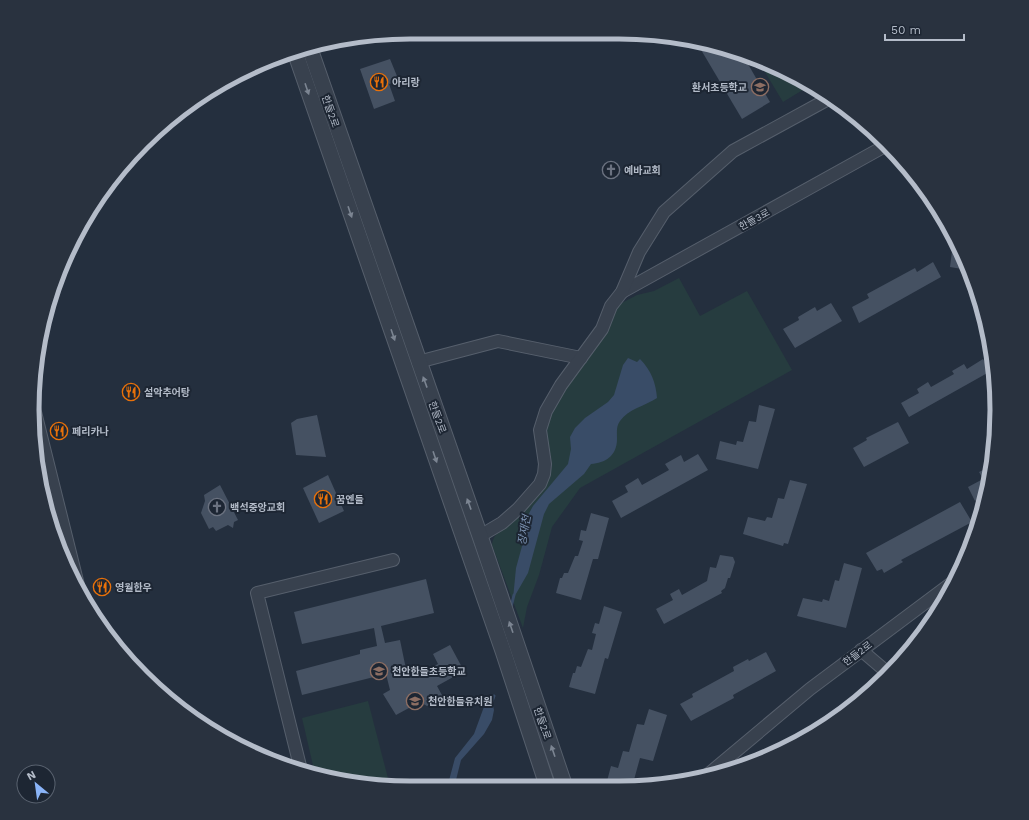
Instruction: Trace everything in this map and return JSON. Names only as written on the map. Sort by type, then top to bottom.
[{"type":"street","name":"한들2로","points":[[311,53],[480,536],[563,781]]},
{"type":"street","name":"한들2로","points":[[297,57],[503,651],[546,781]]},
{"type":"street","name":"한들3로","points":[[480,536],[502,523],[518,509],[540,484],[544,474],[545,464],[540,430],[546,411],[602,329],[611,306],[622,292],[639,252],[664,212],[733,151],[824,101]]},
{"type":"street","name":"한들3로","points":[[622,292],[881,148]]},
{"type":"street","points":[[418,362],[498,341],[581,358]]},
{"type":"street","points":[[41,451],[72,562]]},
{"type":"street","points":[[299,764],[258,593],[393,560]]},
{"type":"street","name":"한들2로","points":[[717,767],[861,650],[944,589]]},
{"type":"street","points":[[861,650],[884,669]]},
{"type":"green space","points":[[762,68],[805,89],[783,102]]},
{"type":"green space","points":[[679,278],[700,316],[747,291],[792,370],[580,488],[552,527],[539,575],[527,607],[523,628],[492,545],[493,540],[497,533],[511,524],[522,513],[544,486],[552,464],[547,441],[547,433],[548,422],[554,406],[608,331],[618,305],[637,295],[654,291]]},
{"type":"green space","points":[[368,701],[388,780],[362,778],[314,768],[302,718]]},
{"type":"water","points":[[628,358],[637,362],[640,359],[650,372],[654,382],[657,398],[627,413],[618,425],[615,450],[609,458],[601,462],[591,464],[584,474],[549,504],[544,514],[528,573],[513,599],[516,568],[524,539],[526,519],[533,506],[568,464],[571,449],[570,437],[575,428],[585,418],[608,402],[614,395],[623,365]]},
{"type":"water","points":[[492,701],[494,710],[492,720],[484,734],[461,760],[456,781],[449,781],[455,758],[474,734],[485,704]]},
{"type":"building","points":[[700,48],[747,62],[770,102],[742,119]]},
{"type":"building","name":"아리랑","points":[[390,59],[399,81],[389,84],[395,101],[374,109],[360,69]]},
{"type":"building","points":[[952,251],[954,251],[962,269],[950,267]]},
{"type":"building","points":[[933,262],[941,277],[859,323],[852,307],[869,298],[867,294],[915,268],[917,272]]},
{"type":"building","points":[[831,303],[842,321],[795,348],[783,329],[799,320],[798,317],[815,307],[817,311]]},
{"type":"building","points":[[983,359],[987,365],[988,373],[909,417],[901,403],[919,393],[917,389],[928,382],[931,387],[954,374],[952,371],[964,364],[967,369]]},
{"type":"building","points":[[759,405],[775,409],[758,469],[716,459],[720,441],[736,445],[737,441],[743,442],[749,421],[756,422]]},
{"type":"building","points":[[317,415],[326,457],[296,455],[291,423],[297,419]]},
{"type":"building","points":[[898,422],[909,443],[864,467],[853,448],[867,440],[866,438]]},
{"type":"building","points":[[698,454],[708,470],[621,518],[612,501],[628,492],[625,486],[638,478],[642,485],[669,470],[665,464],[681,455],[684,462]]},
{"type":"building","points":[[985,469],[979,499],[975,501],[968,487],[983,479],[979,472]]},
{"type":"building","name":"꿈엔들","points":[[328,475],[344,511],[319,523],[303,488]]},
{"type":"building","points":[[790,480],[807,484],[788,544],[784,543],[783,546],[743,534],[748,517],[765,521],[767,517],[772,518],[778,498],[784,499]]},
{"type":"building","name":"백석중앙교회","points":[[220,485],[238,520],[234,522],[233,528],[228,525],[216,531],[213,527],[209,529],[201,513],[205,501],[204,495]]},
{"type":"building","points":[[960,502],[972,522],[901,560],[903,562],[884,573],[882,569],[877,571],[866,553]]},
{"type":"building","points":[[591,513],[609,518],[598,559],[593,559],[581,600],[556,593],[560,578],[562,578],[564,573],[568,573],[575,556],[578,556],[583,541],[579,540],[581,530],[586,531]]},
{"type":"building","points":[[720,555],[733,557],[735,562],[730,578],[728,578],[725,588],[721,591],[722,593],[664,624],[656,609],[673,600],[670,594],[679,589],[682,595],[707,581],[710,567],[716,568]]},
{"type":"building","points":[[844,563],[862,568],[846,628],[797,616],[803,598],[822,602],[823,599],[829,601],[835,580],[839,581]]},
{"type":"building","points":[[426,579],[434,613],[381,626],[385,643],[400,640],[407,674],[424,671],[438,664],[433,654],[450,645],[464,671],[437,686],[443,697],[427,706],[420,702],[396,715],[383,694],[390,690],[386,674],[302,695],[296,671],[360,654],[360,650],[377,646],[374,628],[302,644],[294,612]]},
{"type":"building","points":[[604,606],[622,612],[608,659],[605,658],[595,694],[569,687],[573,673],[575,673],[577,666],[581,667],[588,649],[592,650],[596,634],[592,633],[595,623],[599,624]]},
{"type":"building","points":[[766,652],[776,671],[733,695],[734,698],[691,721],[680,704],[693,697],[692,694],[734,671],[733,667]]},
{"type":"building","points":[[649,709],[667,715],[653,761],[640,758],[634,780],[607,781],[611,766],[618,768],[623,751],[629,752],[637,724],[644,725]]},
{"type":"waterway","name":"장재천","points":[[511,607],[514,595]]},
{"type":"waterway","name":"장재천","points":[[491,704],[494,696]]},
{"type":"place","name":"아리랑","points":[[379,82]]},
{"type":"place","name":"환서초등학교","points":[[760,87]]},
{"type":"place","name":"예바교회","points":[[611,170]]},
{"type":"place","name":"설악추어탕","points":[[131,392]]},
{"type":"place","name":"페리카나","points":[[59,431]]},
{"type":"place","name":"꿈엔들","points":[[323,499]]},
{"type":"place","name":"백석중앙교회","points":[[217,507]]},
{"type":"place","name":"영월한우","points":[[102,587]]},
{"type":"place","name":"천안한들초등학교","points":[[379,671]]},
{"type":"place","name":"천안한들유치원","points":[[415,701]]}]
